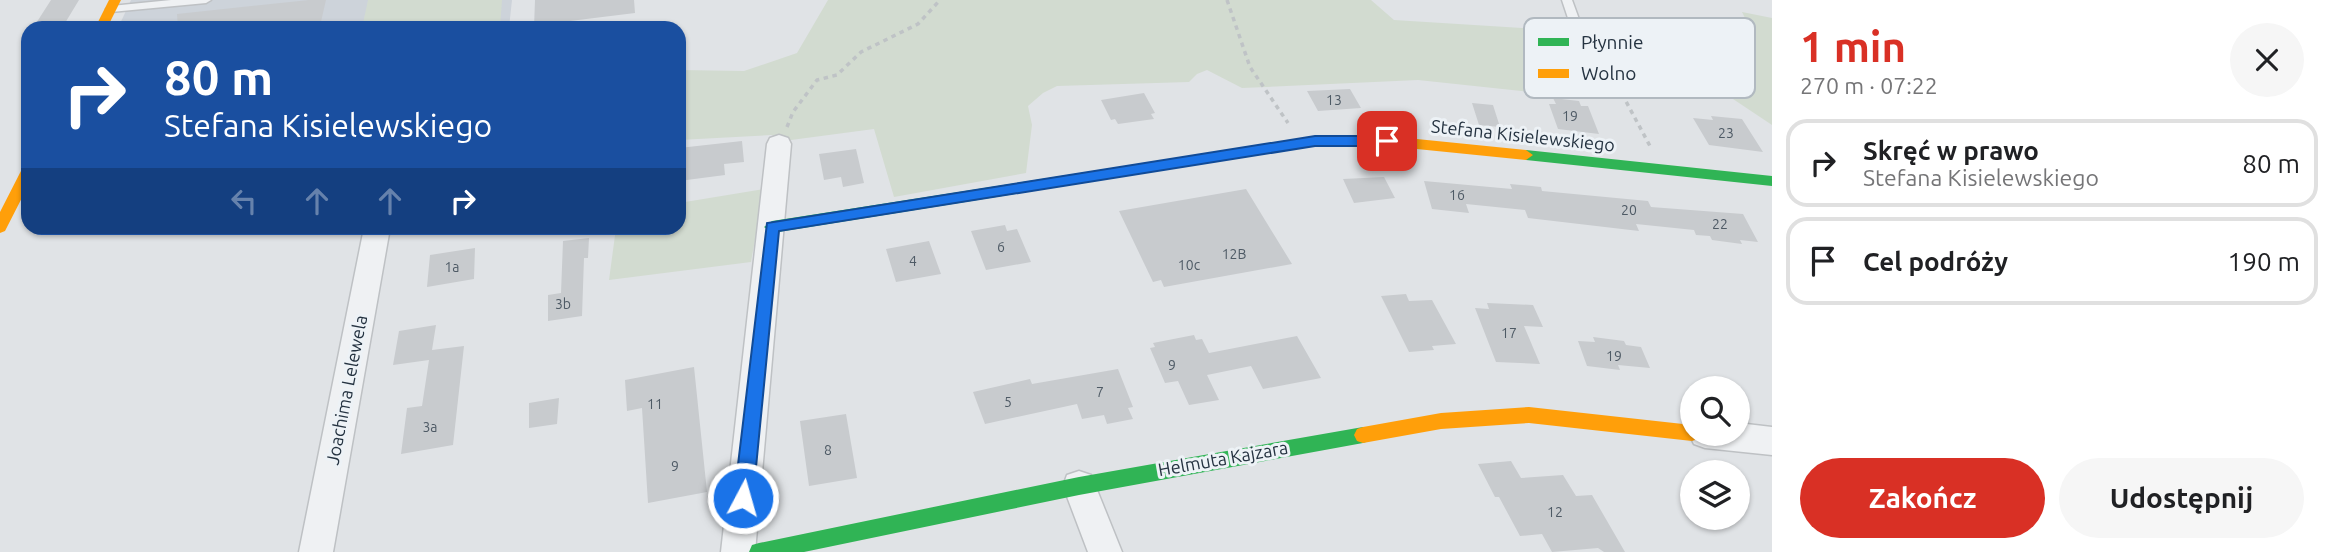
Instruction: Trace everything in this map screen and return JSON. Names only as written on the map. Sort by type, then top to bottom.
[{"type":"street","points":[[105,21],[113,5]]},
{"type":"street","name":"Stefana Kisielewskiego","points":[[772,227],[1301,144],[1387,141],[1772,181]]},
{"type":"street","points":[[738,552],[779,144]]},
{"type":"street","points":[[0,227],[18,187]]},
{"type":"street","name":"Joachima Lelewela","points":[[317,552],[376,235]]},
{"type":"street","name":"Helmuta Kajzara","points":[[759,552],[1079,486],[1441,421],[1529,415],[1680,432]]},
{"type":"street","points":[[1750,439],[1772,441]]},
{"type":"street","points":[[1079,486],[1105,552]]},
{"type":"lane","points":[[113,5],[206,0]]},
{"type":"lane","points":[[1567,0],[1572,18]]},
{"type":"path","points":[[779,144],[793,112],[817,80],[837,75],[861,52],[918,24],[940,0]]},
{"type":"path","points":[[1227,0],[1250,67],[1301,144]]},
{"type":"path","points":[[1624,98],[1641,126],[1659,169]]},
{"type":"shaded area","points":[[131,0],[512,0],[510,21],[121,21]]},
{"type":"shaded area","points":[[368,0],[502,0],[500,21],[364,21]]},
{"type":"shaded area","points":[[828,0],[1371,0],[1394,20],[1524,28],[1524,91],[1418,80],[1242,88],[1207,70],[1197,74],[1189,82],[1057,86],[1043,93],[1028,106],[1032,125],[1026,173],[894,197],[874,129],[791,140],[771,135],[686,140],[686,70],[744,71],[797,53]]},
{"type":"shaded area","points":[[1742,12],[1772,18],[1772,125],[1732,98],[1755,98],[1755,18],[1745,18]]},
{"type":"shaded area","points":[[764,189],[751,262],[609,280],[615,235],[686,235],[686,202]]},
{"type":"building","points":[[51,0],[79,0],[66,21],[38,21]]},
{"type":"building","points":[[326,0],[321,21],[178,21],[177,14]]},
{"type":"building","points":[[535,0],[634,0],[635,13],[570,21],[534,21]]},
{"type":"building","points":[[1350,89],[1361,108],[1318,111],[1307,91]]},
{"type":"building","points":[[1144,93],[1155,113],[1151,114],[1154,119],[1118,124],[1115,119],[1111,120],[1101,100]]},
{"type":"building","points":[[1553,98],[1579,101],[1581,106],[1588,106],[1599,134],[1558,129],[1549,104],[1556,104]]},
{"type":"building","points":[[1472,103],[1493,105],[1500,127],[1479,125]]},
{"type":"building","points":[[1711,116],[1742,119],[1763,152],[1709,145],[1693,118],[1713,120]]},
{"type":"building","points":[[742,141],[744,162],[724,164],[725,175],[686,180],[686,147]]},
{"type":"building","points":[[856,149],[864,183],[843,187],[841,177],[824,180],[819,154]]},
{"type":"building","points":[[1384,177],[1395,198],[1354,203],[1343,179]]},
{"type":"building","points":[[1424,181],[1512,189],[1510,184],[1541,187],[1542,191],[1648,201],[1651,207],[1743,214],[1758,242],[1740,240],[1742,244],[1712,240],[1710,236],[1696,235],[1694,230],[1636,224],[1639,231],[1528,218],[1525,210],[1466,204],[1469,213],[1432,209]]},
{"type":"building","points":[[1246,189],[1292,264],[1164,287],[1161,280],[1153,282],[1119,211]]},
{"type":"building","points":[[1005,225],[1007,231],[1017,229],[1031,262],[986,270],[971,231]]},
{"type":"building","points":[[589,238],[588,258],[584,258],[582,316],[548,321],[548,295],[561,293],[563,241]]},
{"type":"building","points":[[929,241],[941,274],[896,282],[886,249]]},
{"type":"building","points":[[475,248],[474,279],[427,287],[430,255]]},
{"type":"building","points":[[1406,294],[1409,301],[1432,300],[1456,344],[1432,346],[1434,350],[1409,352],[1381,296]]},
{"type":"building","points":[[1487,303],[1533,305],[1543,327],[1524,326],[1540,364],[1496,362],[1475,308],[1489,309]]},
{"type":"building","points":[[436,325],[432,350],[464,346],[453,445],[401,454],[407,408],[422,406],[429,360],[393,365],[399,331]]},
{"type":"building","points":[[1194,335],[1196,340],[1202,339],[1209,353],[1297,336],[1321,378],[1263,389],[1251,366],[1207,375],[1219,400],[1189,405],[1178,381],[1165,383],[1150,348],[1155,347],[1153,343]]},
{"type":"building","points":[[1593,337],[1624,341],[1626,345],[1641,347],[1650,368],[1618,365],[1620,370],[1587,366],[1578,341],[1595,342]]},
{"type":"building","points":[[694,367],[707,492],[648,503],[642,408],[627,411],[625,380]]},
{"type":"building","points":[[1118,369],[1133,407],[1128,408],[1133,419],[1107,424],[1104,415],[1082,419],[1077,404],[985,424],[973,392],[1030,379],[1032,384]]},
{"type":"building","points":[[559,398],[557,424],[529,428],[529,403]]},
{"type":"building","points":[[846,414],[857,478],[809,486],[800,421]]},
{"type":"building","points":[[1511,461],[1521,478],[1563,475],[1576,496],[1592,495],[1625,552],[1604,552],[1598,548],[1552,552],[1542,534],[1520,536],[1478,464]]},
{"type":"traffic: fast","points":[[772,227],[1240,153]]},
{"type":"traffic: fast","points":[[1526,155],[1772,181]]},
{"type":"traffic: fast","points":[[759,552],[1079,486],[1363,435]]},
{"type":"traffic: slow","points":[[104,21],[115,0]]},
{"type":"traffic: slow","points":[[1240,153],[1315,141],[1387,141],[1526,155]]},
{"type":"traffic: slow","points":[[0,227],[21,185]]},
{"type":"traffic: slow","points":[[1363,435],[1441,421],[1529,415],[1680,432]]},
{"type":"route","points":[[743,498],[772,227],[1315,141],[1387,141]]}]
